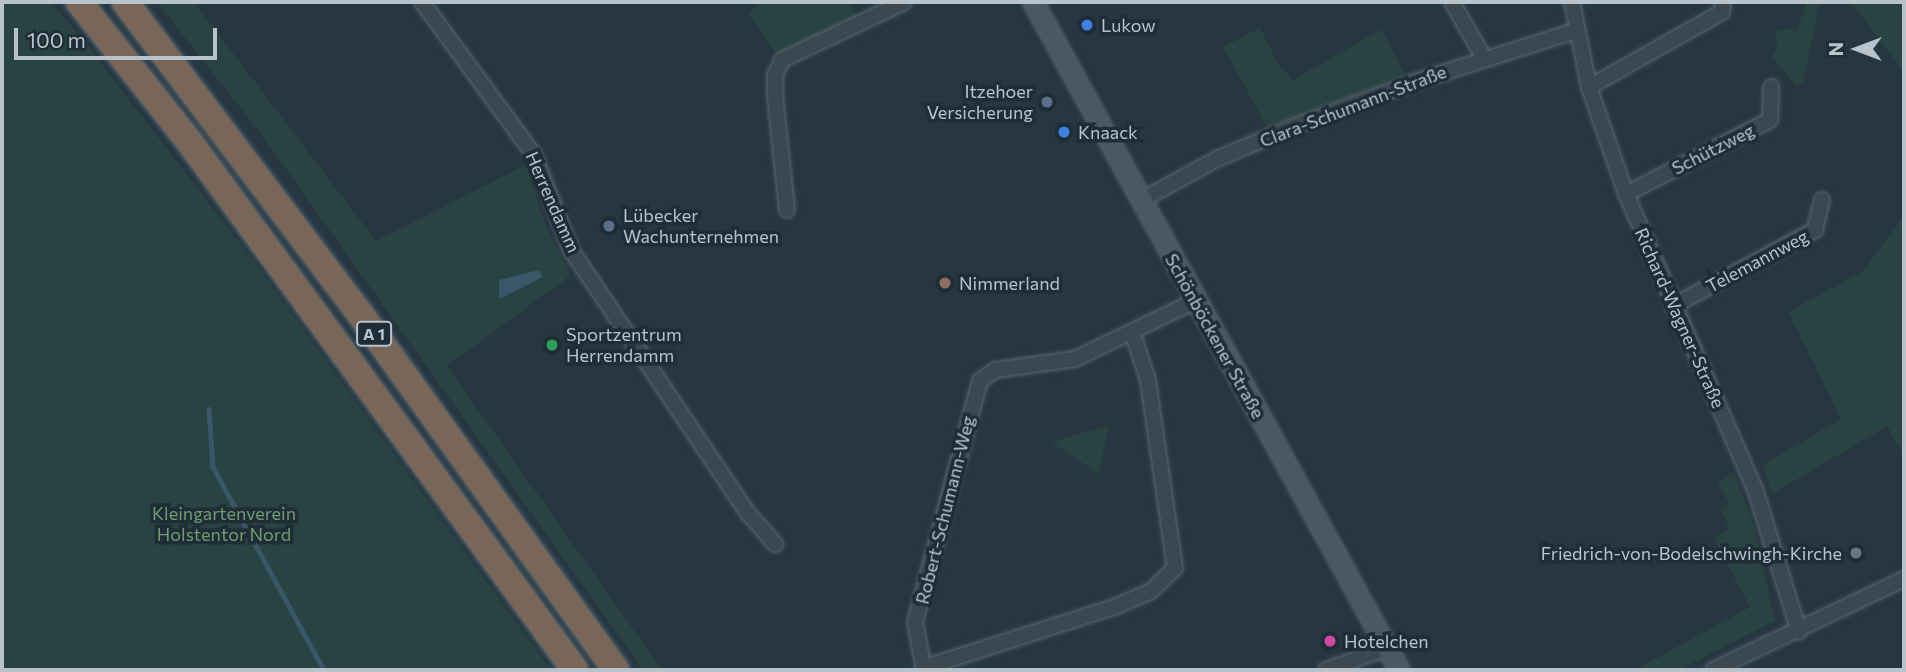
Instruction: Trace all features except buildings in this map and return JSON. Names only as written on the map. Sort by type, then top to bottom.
[{"type":"highway","name":"A 1","points":[[79,2],[191,144],[575,670]]},
{"type":"highway","name":"A 1","points":[[125,2],[349,300],[616,670]]},
{"type":"main road","name":"Schönböckener Straße","points":[[1033,2],[1399,670]]},
{"type":"street","name":"Herrendamm","points":[[422,2],[534,155],[571,250],[747,512],[775,544]]},
{"type":"street","points":[[787,210],[775,95],[775,75],[782,60],[904,2]]},
{"type":"street","points":[[1452,2],[1483,58]]},
{"type":"street","name":"Richard-Wagner-Straße","points":[[1572,2],[1575,31],[1589,87],[1626,194],[1755,489],[1799,631]]},
{"type":"street","points":[[1589,87],[1722,12],[1723,2]]},
{"type":"street","name":"Clara-Schumann-Straße","points":[[1140,201],[1231,153],[1483,58],[1575,31]]},
{"type":"street","name":"Schützweg","points":[[1626,194],[1770,120],[1771,87]]},
{"type":"street","name":"Telemannweg","points":[[1673,306],[1815,230],[1822,200]]},
{"type":"street","name":"Robert-Schumann-Weg","points":[[1133,335],[1148,380],[1174,568],[1150,592],[1114,607],[923,669],[915,622],[980,381],[995,370],[1075,359],[1133,335],[1154,318],[1195,301]]},
{"type":"street","points":[[1713,670],[1904,579]]},
{"type":"street","points":[[1331,669],[1387,648]]},
{"type":"green space","name":"Kleingartenverein Holstentor Nord","points":[[2,2],[51,2],[89,47],[256,264],[551,670],[2,670]]},
{"type":"green space","points":[[157,2],[194,2],[376,241],[526,165],[545,224],[571,275],[447,366],[662,670],[643,670],[264,138]]},
{"type":"green space","points":[[763,2],[849,2],[856,16],[776,54],[748,13]]},
{"type":"green space","points":[[1807,2],[1820,2],[1803,84],[1796,85],[1772,57],[1777,47],[1775,30],[1797,29]]},
{"type":"green space","points":[[1851,2],[1904,2],[1904,73],[1864,19]]},
{"type":"green space","points":[[1260,28],[1277,62],[1293,80],[1382,29],[1405,75],[1267,127],[1223,47]]},
{"type":"green space","points":[[1904,216],[1904,456],[1887,426],[1772,494],[1762,465],[1841,419],[1788,312],[1863,271]]},
{"type":"green space","points":[[1109,425],[1099,474],[1051,442]]},
{"type":"green space","points":[[1734,473],[1754,525],[1775,621],[1679,670],[1635,670],[1750,607],[1714,539],[1730,529],[1721,510],[1730,504],[1717,482]]},
{"type":"water","points":[[539,270],[543,277],[499,299],[499,280]]},
{"type":"waterway","points":[[209,409],[213,467],[324,670]]},
{"type":"place","name":"Lukow","points":[[1087,25]]},
{"type":"place","name":"Itzehoer Versicherung","points":[[1047,102]]},
{"type":"place","name":"Knaack","points":[[1064,132]]},
{"type":"place","name":"Lübecker Wachunternehmen","points":[[609,226]]},
{"type":"place","name":"Nimmerland","points":[[945,283]]},
{"type":"place","name":"Sportzentrum Herrendamm","points":[[552,345]]},
{"type":"place","name":"Friedrich-von-Bodelschwingh-Kirche","points":[[1856,553]]},
{"type":"place","name":"Hotelchen","points":[[1330,641]]}]
